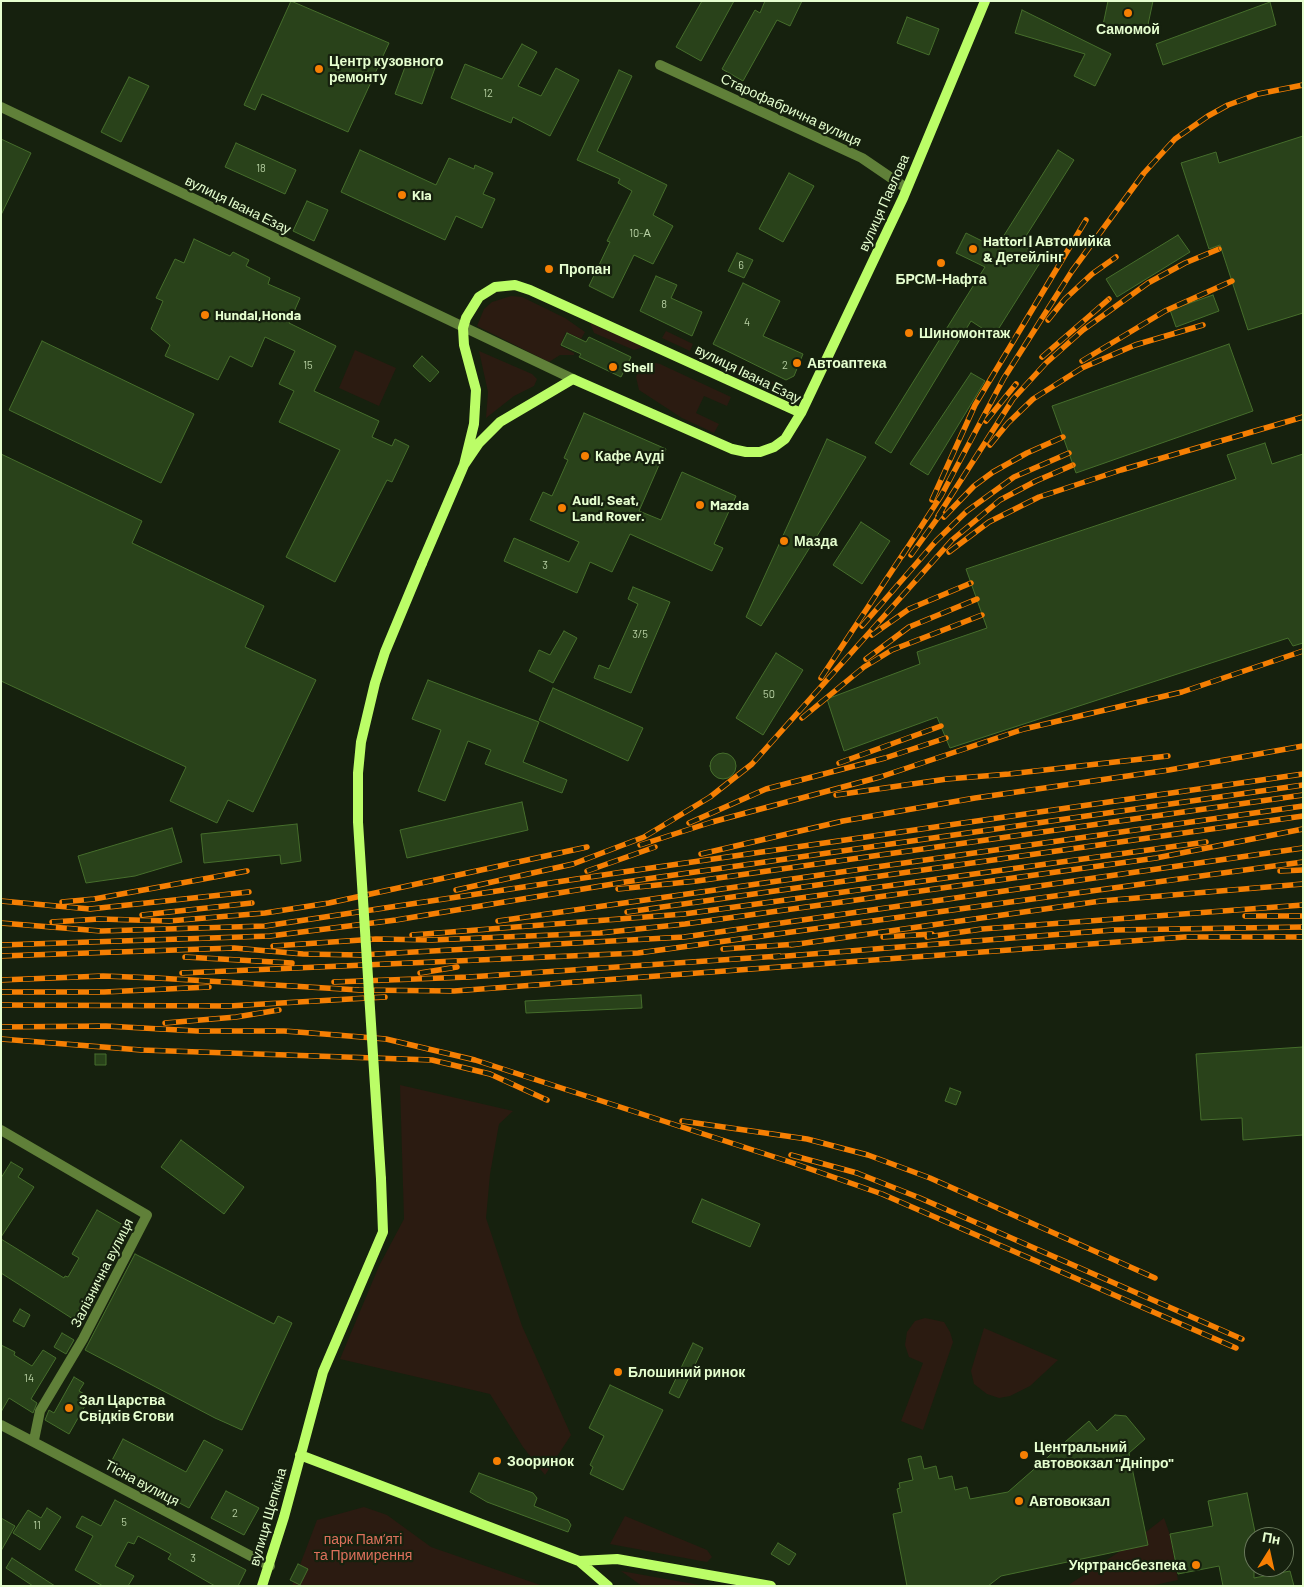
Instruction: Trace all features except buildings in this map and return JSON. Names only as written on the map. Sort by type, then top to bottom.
[{"type":"main road","name":"вулиця Павлова","points":[[800,413],[906,188],[985,1]]},
{"type":"main road","name":"вулиця Івана Езау","points":[[463,328],[473,306],[486,291],[495,287],[515,285],[656,346],[800,413],[785,438],[774,447],[760,452],[746,452],[732,449],[573,379]]},
{"type":"main road","points":[[463,328],[464,345],[476,390],[474,424],[464,465]]},
{"type":"main road","points":[[464,465],[479,443],[500,422],[573,379]]},
{"type":"main road","name":"вулиця Щепкіна","points":[[262,1586],[270,1566],[322,1372],[332,1345],[383,1232],[358,822],[358,773],[363,734],[375,683],[385,652],[464,465]]},
{"type":"main road","points":[[300,1455],[579,1561],[608,1586]]},
{"type":"main road","points":[[579,1561],[617,1560],[771,1586]]},
{"type":"street","name":"Старофабрична вулиця","points":[[660,64],[862,158],[906,188]]},
{"type":"street","name":"вулиця Івана Езау","points":[[1,107],[573,379]]},
{"type":"street","name":"Залізнична вулиця","points":[[1,1130],[147,1216],[83,1339],[40,1411],[34,1440]]},
{"type":"street","name":"Тісна вулиця","points":[[1,1424],[270,1566]]},
{"type":"green space","points":[[511,296],[522,297],[565,318],[585,332],[581,339],[566,332],[560,346],[574,353],[574,355],[560,355],[549,362],[477,326],[484,309],[492,302]]},
{"type":"green space","points":[[590,323],[644,347],[634,350],[594,333]]},
{"type":"green space","points":[[666,331],[693,344],[690,351],[662,338]]},
{"type":"green space","points":[[701,347],[779,385],[759,383],[698,354]]},
{"type":"green space","points":[[355,350],[396,368],[379,406],[339,388]]},
{"type":"green space","points":[[479,351],[532,374],[537,379],[534,386],[514,396],[486,418],[488,392]]},
{"type":"green space","points":[[651,362],[660,364],[731,397],[727,406],[704,396],[696,413],[719,424],[714,433],[682,418],[639,390],[636,377],[639,370]]},
{"type":"green space","points":[[400,1085],[513,1111],[499,1124],[490,1174],[486,1218],[522,1326],[571,1435],[545,1475],[523,1447],[490,1394],[340,1359],[379,1266],[404,1219]]},
{"type":"green space","points":[[925,1318],[944,1322],[953,1342],[923,1430],[901,1421],[923,1363],[909,1357],[905,1345],[907,1332],[915,1321]]},
{"type":"green space","points":[[984,1328],[1058,1360],[1030,1386],[1010,1396],[999,1398],[987,1394],[974,1384],[971,1371]]},
{"type":"green space","name":"парк Памʼяті та Примирення","points":[[364,1507],[387,1515],[431,1547],[543,1586],[292,1586],[317,1520]]},
{"type":"green space","points":[[625,1516],[707,1550],[712,1557],[707,1562],[610,1544]]},
{"type":"green space","points":[[1164,1518],[1170,1535],[1178,1580],[1150,1586],[1067,1586],[1128,1546]]},
{"type":"green space","points":[[621,1571],[705,1586],[642,1586]]},
{"type":"railway","points":[[902,556],[941,496],[1004,378],[1072,271],[1144,173],[1175,139],[1208,116],[1228,105],[1258,94],[1303,85]]},
{"type":"railway","points":[[932,500],[975,405],[1086,220]]},
{"type":"railway","points":[[938,516],[1013,399],[1046,363],[1083,330],[1148,283],[1185,263],[1219,249]]},
{"type":"railway","points":[[1048,320],[1065,299],[1092,274],[1116,257]]},
{"type":"railway","points":[[1082,361],[1165,311],[1232,281]]},
{"type":"railway","points":[[1042,357],[1109,299]]},
{"type":"railway","points":[[990,445],[1008,423],[1033,399],[1082,368],[1135,345],[1203,325]]},
{"type":"railway","points":[[986,421],[1016,384]]},
{"type":"railway","points":[[949,552],[989,522],[1039,497],[1121,470],[1303,417]]},
{"type":"railway","points":[[944,517],[974,486],[993,472],[1027,453],[1063,437]]},
{"type":"railway","points":[[862,626],[936,541],[967,511],[1014,477],[1069,453]]},
{"type":"railway","points":[[456,890],[573,864],[644,837],[710,797],[752,764],[952,540],[1000,500],[1036,481],[1073,465]]},
{"type":"railway","points":[[911,555],[942,512]]},
{"type":"railway","points":[[821,678],[905,551]]},
{"type":"railway","points":[[872,635],[909,609],[971,583]]},
{"type":"railway","points":[[866,659],[909,627],[977,599]]},
{"type":"railway","points":[[802,718],[864,667],[892,650],[982,615]]},
{"type":"railway","points":[[640,845],[712,822],[880,777],[1024,729],[1182,692],[1303,651]]},
{"type":"railway","points":[[839,763],[941,726]]},
{"type":"railway","points":[[689,823],[766,789],[885,758],[946,738]]},
{"type":"railway","points":[[701,854],[843,821],[975,798],[1169,770],[1303,746]]},
{"type":"railway","points":[[836,795],[947,779],[1168,756]]},
{"type":"railway","points":[[1,923],[101,931],[265,926],[623,872],[1303,774]]},
{"type":"railway","points":[[1,945],[270,936],[396,920],[625,882],[1303,785]]},
{"type":"railway","points":[[618,889],[697,881],[1303,795]]},
{"type":"railway","points":[[498,921],[1303,806]]},
{"type":"railway","points":[[627,912],[1303,816]]},
{"type":"railway","points":[[273,946],[376,939],[432,940],[600,933],[685,924],[1156,858],[1303,829]]},
{"type":"railway","points":[[412,935],[684,914],[1206,842]]},
{"type":"railway","points":[[52,922],[99,919],[169,921],[265,913],[329,903],[587,847]]},
{"type":"railway","points":[[587,871],[655,847]]},
{"type":"railway","points":[[1,956],[234,948],[303,954],[360,955],[684,937],[1303,848]]},
{"type":"railway","points":[[182,973],[638,953],[1303,862]]},
{"type":"railway","points":[[1280,871],[1303,870]]},
{"type":"railway","points":[[62,902],[94,899],[247,871]]},
{"type":"railway","points":[[791,945],[1101,901],[1303,884]]},
{"type":"railway","points":[[1,901],[90,909],[249,892]]},
{"type":"railway","points":[[142,915],[252,903]]},
{"type":"railway","points":[[927,937],[982,929],[1303,905]]},
{"type":"railway","points":[[1245,916],[1303,916]]},
{"type":"railway","points":[[774,957],[1113,930],[1303,927]]},
{"type":"railway","points":[[883,937],[932,934]]},
{"type":"railway","points":[[1,980],[103,976],[359,990],[454,991],[1185,937],[1303,937]]},
{"type":"railway","points":[[723,949],[798,944]]},
{"type":"railway","points":[[334,982],[469,977],[780,956]]},
{"type":"railway","points":[[185,957],[292,963]]},
{"type":"railway","points":[[420,973],[457,967]]},
{"type":"railway","points":[[1,992],[104,992],[209,987]]},
{"type":"railway","points":[[1,1005],[229,1006],[385,997]]},
{"type":"railway","points":[[165,1023],[236,1017],[279,1010]]},
{"type":"railway","points":[[1,1027],[106,1026],[197,1031],[284,1031],[386,1039],[475,1060],[790,1162],[882,1194],[1236,1348]]},
{"type":"railway","points":[[1,1039],[141,1050],[432,1060],[490,1074],[547,1100]]},
{"type":"railway","points":[[682,1121],[807,1139],[868,1155],[930,1178],[1155,1278]]},
{"type":"railway","points":[[791,1155],[857,1173],[920,1198],[1242,1339]]},
{"type":"place","name":"Самомой","points":[[1128,13]]},
{"type":"place","name":"Центр кузовного ремонту","points":[[319,69]]},
{"type":"place","name":"Kia","points":[[402,195]]},
{"type":"place","name":"Hattori | Автомийка & Детейлінг","points":[[973,249]]},
{"type":"place","name":"БРСМ-Нафта","points":[[941,263]]},
{"type":"place","name":"Пропан","points":[[549,269]]},
{"type":"place","name":"Hundai,Honda","points":[[205,315]]},
{"type":"place","name":"Шиномонтаж","points":[[909,333]]},
{"type":"place","name":"Автоаптека","points":[[797,363]]},
{"type":"place","name":"Shell","points":[[613,367]]},
{"type":"place","name":"Кафе Ауді","points":[[585,456]]},
{"type":"place","name":"Mazda","points":[[700,505]]},
{"type":"place","name":"Audi, Seat, Land Rover.","points":[[562,508]]},
{"type":"place","name":"Мазда","points":[[784,541]]},
{"type":"place","name":"Блошиний ринок","points":[[618,1372]]},
{"type":"place","name":"Зал Царства Свідків Єгови","points":[[69,1408]]},
{"type":"place","name":"Центральний автовокзал \"Дніпро\"","points":[[1024,1455]]},
{"type":"place","name":"Зооринок","points":[[497,1461]]},
{"type":"place","name":"Автовокзал","points":[[1019,1501]]},
{"type":"place","name":"Укртрансбезпека","points":[[1196,1565]]}]
